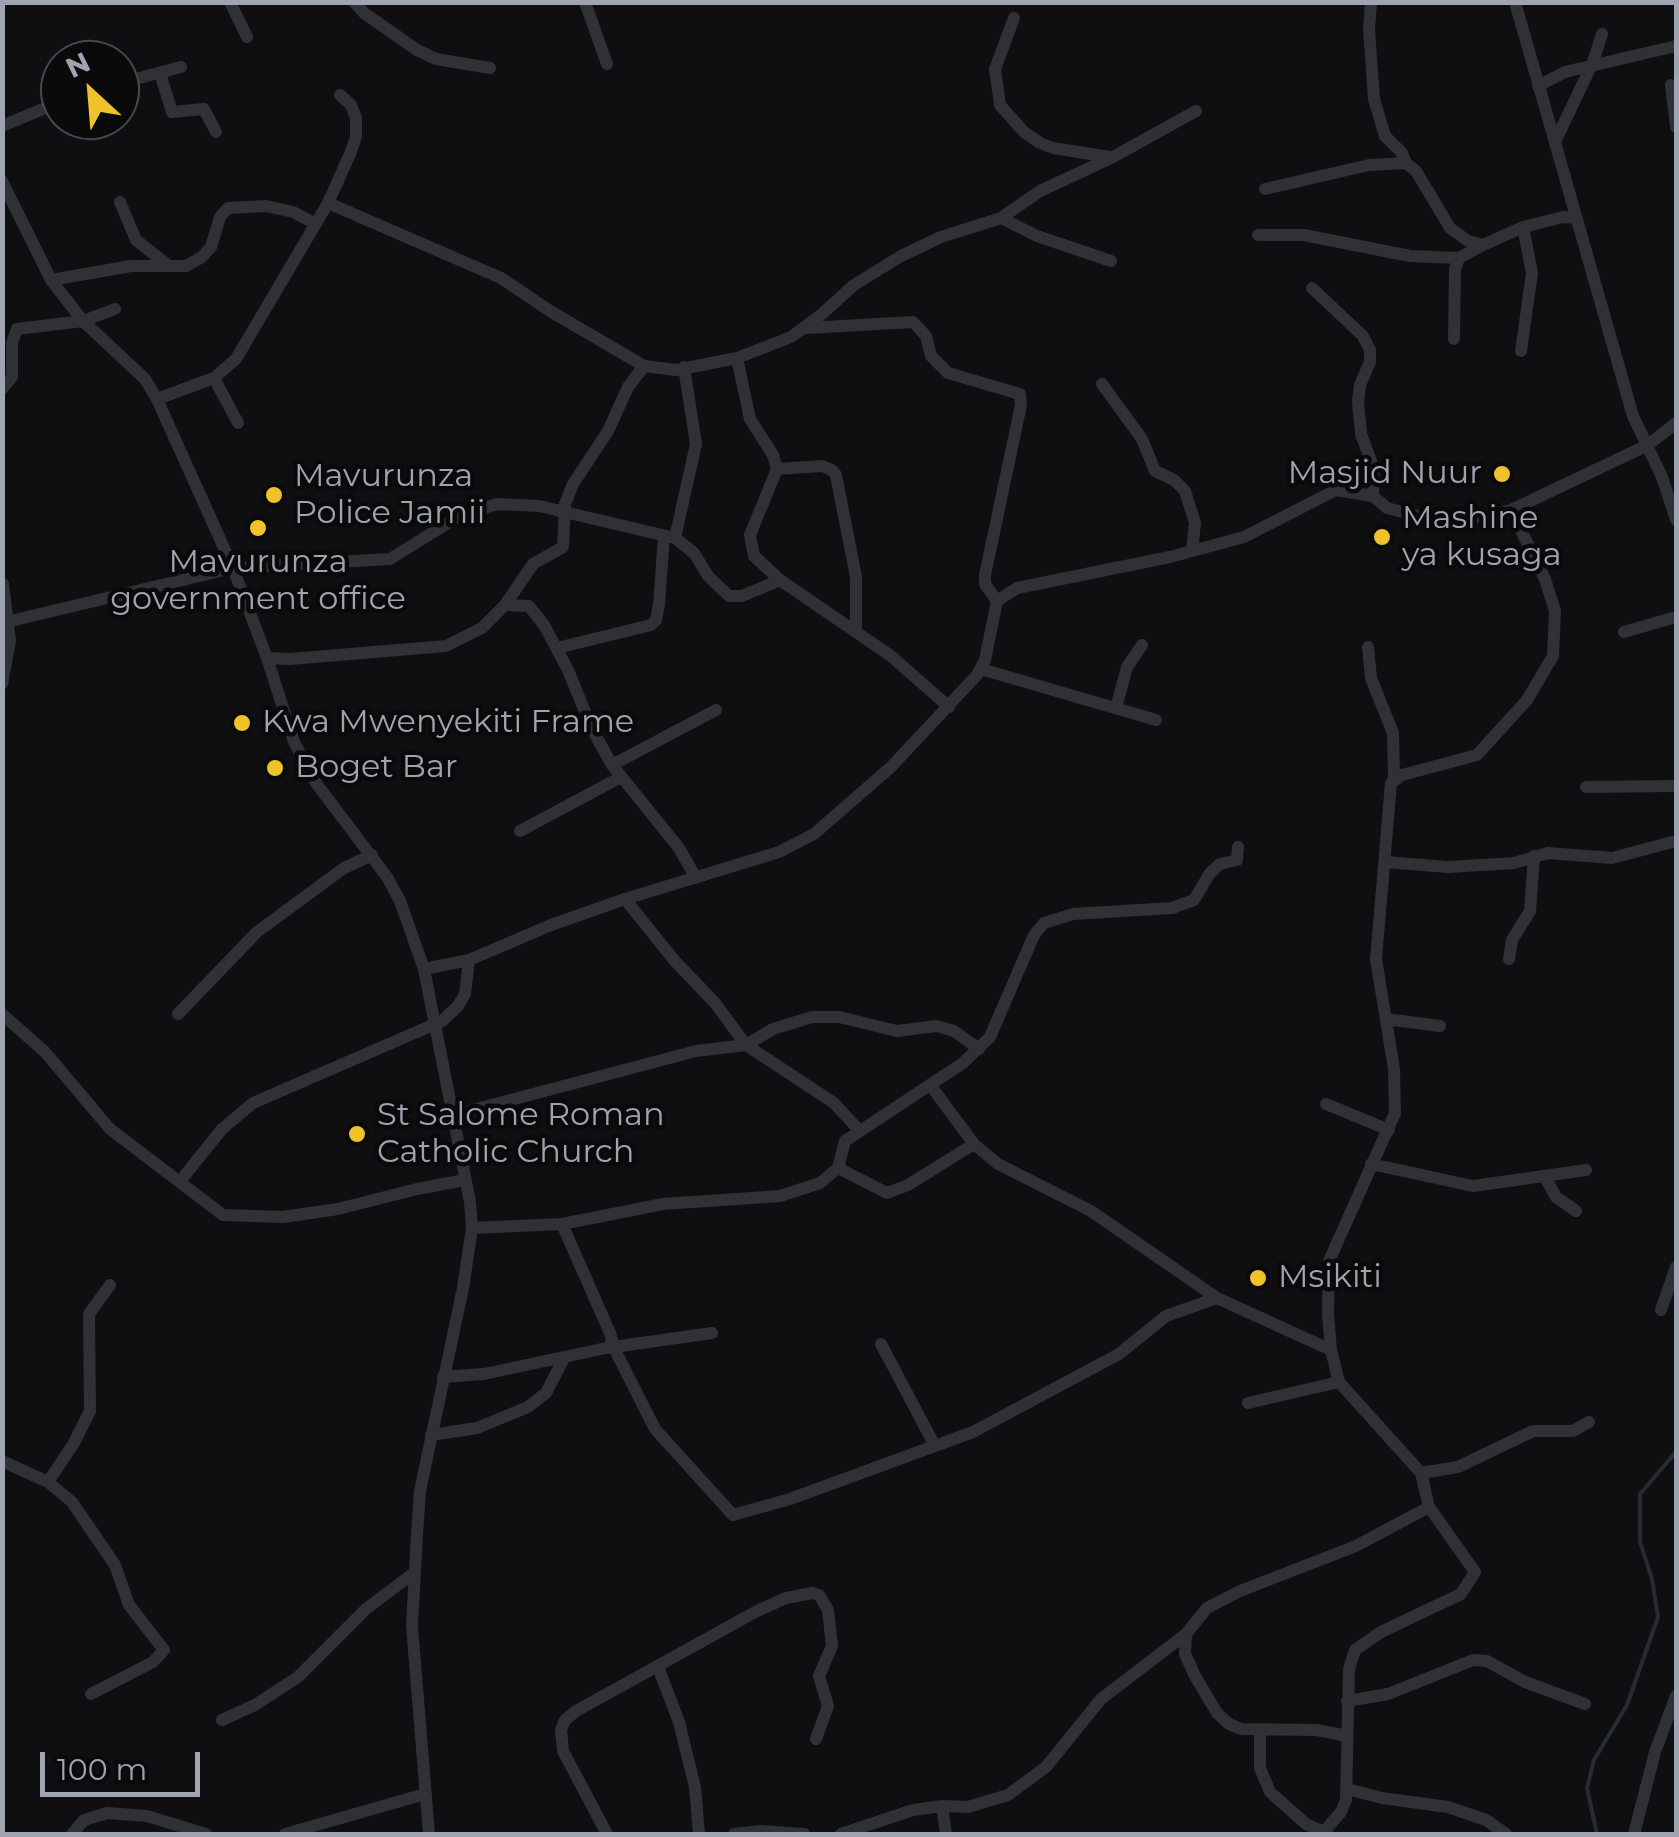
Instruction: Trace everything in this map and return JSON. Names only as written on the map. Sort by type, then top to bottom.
[{"type":"street","points":[[230,2],[247,38]]},
{"type":"street","points":[[354,2],[399,39],[426,54],[490,68]]},
{"type":"street","points":[[584,2],[607,64]]},
{"type":"street","points":[[1371,2],[1374,99],[1385,136],[1416,171],[1450,228],[1468,241],[1483,245]]},
{"type":"street","points":[[1515,2],[1556,140],[1572,213],[1633,416],[1676,520]]},
{"type":"street","points":[[1014,18],[995,69],[1000,104],[1024,132],[1040,142],[1053,148],[1113,157]]},
{"type":"street","points":[[1556,140],[1592,66],[1602,34]]},
{"type":"street","points":[[1538,86],[1555,76],[1676,46]]},
{"type":"street","points":[[140,78],[181,68]]},
{"type":"street","points":[[160,73],[172,112],[204,109],[216,132]]},
{"type":"street","points":[[1671,86],[1676,127]]},
{"type":"street","points":[[158,400],[214,378],[236,358],[328,203],[356,137],[351,105],[340,96]]},
{"type":"street","points":[[2,126],[40,110]]},
{"type":"street","points":[[328,203],[501,278],[644,366],[684,368],[737,358],[806,328],[854,285],[888,263],[941,238],[1001,218],[1040,192],[1196,111]]},
{"type":"street","points":[[1265,190],[1369,165],[1406,163]]},
{"type":"street","points":[[2,180],[51,280],[83,320],[134,368],[158,400],[233,568],[268,658],[294,742],[316,782],[372,855],[400,901],[424,969],[472,1228],[420,1490],[412,1626],[429,1834]]},
{"type":"street","points":[[120,202],[143,249],[171,268]]},
{"type":"street","points":[[51,280],[131,266],[186,266],[210,248],[220,217],[228,208],[266,206],[293,212],[316,224]]},
{"type":"street","points":[[1258,235],[1304,235],[1410,256],[1459,258],[1523,227],[1572,213]]},
{"type":"street","points":[[1001,218],[1037,236],[1112,261]]},
{"type":"street","points":[[1521,351],[1532,274],[1523,227]]},
{"type":"street","points":[[131,266],[143,249]]},
{"type":"street","points":[[1454,339],[1454,273],[1459,258]]},
{"type":"street","points":[[1312,288],[1363,336],[1370,350],[1358,402],[1361,434],[1374,469],[1373,496]]},
{"type":"street","points":[[2,389],[12,377],[12,343],[17,328],[83,320],[115,309]]},
{"type":"street","points":[[806,328],[913,322],[926,336],[930,356],[948,373],[1020,394],[1022,405],[985,575],[985,584],[997,601]]},
{"type":"street","points":[[737,358],[750,419],[773,455],[776,469],[754,522],[750,544],[758,562],[856,631],[950,706]]},
{"type":"street","points":[[268,658],[446,646],[469,636],[505,605],[533,564],[563,547],[565,504],[572,484],[608,431],[628,388],[644,366]]},
{"type":"street","points":[[557,648],[651,626],[656,620],[670,537],[696,444],[684,368]]},
{"type":"street","points":[[214,378],[238,424]]},
{"type":"street","points":[[1102,384],[1142,439],[1155,472],[1174,480],[1185,491],[1194,523],[1192,550]]},
{"type":"street","points":[[424,969],[470,960],[625,899],[779,852],[814,834],[867,790],[981,669],[997,601],[1017,588],[1254,533],[1336,490],[1373,496],[1387,508],[1430,519],[1474,518],[1511,510],[1648,445],[1676,424]]},
{"type":"street","points":[[776,469],[822,466],[836,475],[856,577],[856,631]]},
{"type":"street","points":[[5,622],[233,568],[390,559],[461,515],[497,504],[538,506],[670,537],[694,553],[708,576],[729,596],[742,596],[780,580]]},
{"type":"street","points":[[1394,778],[1477,755],[1528,700],[1553,656],[1555,611],[1540,566],[1511,510]]},
{"type":"street","points":[[2,684],[10,640],[3,584]]},
{"type":"street","points":[[505,605],[529,606],[557,648],[612,765],[679,848],[696,878]]},
{"type":"street","points":[[1624,632],[1676,617]]},
{"type":"street","points":[[1116,708],[1127,667],[1142,646]]},
{"type":"street","points":[[1260,1730],[1260,1768],[1270,1792],[1306,1824],[1325,1834],[1341,1812],[1347,1789],[1348,1669],[1355,1650],[1381,1632],[1461,1594],[1475,1572],[1430,1507],[1420,1472],[1339,1382],[1331,1350],[1329,1261],[1395,1113],[1394,1069],[1376,959],[1388,798],[1394,778],[1393,733],[1370,678],[1368,647]]},
{"type":"street","points":[[981,669],[1156,720]]},
{"type":"street","points":[[612,765],[716,710]]},
{"type":"street","points":[[520,831],[621,777]]},
{"type":"street","points":[[1586,786],[1676,786]]},
{"type":"street","points":[[1385,862],[1448,867],[1504,864],[1568,853],[1612,858],[1676,841]]},
{"type":"street","points":[[472,1228],[562,1224],[662,1204],[780,1196],[820,1183],[838,1168],[845,1142],[932,1086],[979,1050],[990,1037],[1034,935],[1044,923],[1073,914],[1172,908],[1194,900],[1210,873],[1220,864],[1237,860],[1238,847]]},
{"type":"street","points":[[178,1014],[257,932],[344,868],[372,855]]},
{"type":"street","points":[[1508,958],[1512,940],[1530,911],[1534,856]]},
{"type":"street","points":[[625,899],[746,1045],[834,1103],[860,1130]]},
{"type":"street","points":[[181,1180],[222,1128],[252,1103],[434,1027],[458,1006],[465,994],[470,960]]},
{"type":"street","points":[[2,1014],[44,1052],[110,1129],[223,1215],[249,1218],[338,1210],[465,1180]]},
{"type":"street","points":[[450,1116],[696,1052],[746,1045],[791,1022],[833,1016],[897,1031],[926,1025],[945,1027],[979,1050]]},
{"type":"street","points":[[1386,1018],[1440,1026]]},
{"type":"street","points":[[932,1086],[974,1144],[998,1164],[1091,1212],[1217,1298],[1331,1350]]},
{"type":"street","points":[[1326,1104],[1389,1130]]},
{"type":"street","points":[[838,1168],[887,1193],[908,1185],[974,1144]]},
{"type":"street","points":[[1371,1164],[1473,1186],[1586,1170]]},
{"type":"street","points":[[1545,1177],[1556,1197],[1576,1211]]},
{"type":"street","points":[[562,1224],[614,1348],[656,1429],[733,1515],[803,1494],[973,1432],[1103,1363],[1166,1316],[1217,1298]]},
{"type":"street","points":[[1661,1310],[1676,1267]]},
{"type":"street","points":[[48,1482],[90,1411],[90,1314],[110,1284]]},
{"type":"street","points":[[443,1376],[484,1374],[712,1333]]},
{"type":"street","points":[[881,1344],[935,1446]]},
{"type":"street","points":[[431,1435],[478,1428],[528,1407],[546,1393],[564,1358]]},
{"type":"street","points":[[1248,1404],[1339,1382]]},
{"type":"street","points":[[1420,1472],[1458,1467],[1534,1431],[1573,1431],[1589,1422]]},
{"type":"street","points":[[2,1461],[48,1482],[72,1502],[115,1564],[129,1605],[164,1650],[154,1662],[90,1694]]},
{"type":"street","points":[[842,1834],[913,1810],[956,1808],[1008,1795],[1046,1767],[1101,1699],[1186,1634],[1207,1608],[1356,1546],[1430,1507]]},
{"type":"street","points":[[222,1720],[256,1705],[298,1677],[366,1609],[415,1572]]},
{"type":"street","points":[[607,1834],[564,1750],[561,1730],[565,1720],[576,1710],[757,1611],[804,1594],[819,1596],[828,1610],[832,1646],[819,1676],[828,1706],[816,1740]]},
{"type":"street","points":[[1186,1634],[1186,1654],[1217,1713],[1240,1729],[1318,1730],[1348,1736]]},
{"type":"street","points":[[1347,1700],[1388,1694],[1473,1660],[1487,1661],[1525,1682],[1585,1704]]},
{"type":"street","points":[[658,1667],[679,1722],[694,1788],[699,1834]]},
{"type":"street","points":[[1634,1834],[1655,1752],[1676,1696]]},
{"type":"street","points":[[1347,1789],[1448,1808],[1486,1820],[1506,1834]]},
{"type":"street","points":[[285,1834],[425,1794]]},
{"type":"street","points":[[942,1806],[946,1834]]},
{"type":"street","points":[[72,1834],[84,1820],[107,1814],[147,1816],[206,1834]]},
{"type":"street","points":[[734,1834],[804,1834]]},
{"type":"waterway","points":[[1597,1834],[1587,1788],[1594,1760],[1627,1705],[1658,1617],[1652,1579],[1640,1542],[1640,1494],[1676,1452]]},
{"type":"place","name":"Masjid Nuur","points":[[1502,474]]},
{"type":"place","name":"Mavurunza Police Jamii","points":[[274,495]]},
{"type":"place","name":"Mavurunza government office","points":[[258,528]]},
{"type":"place","name":"Mashine ya kusaga","points":[[1382,537]]},
{"type":"place","name":"Kwa Mwenyekiti Frame","points":[[242,723]]},
{"type":"place","name":"Boget Bar","points":[[275,768]]},
{"type":"place","name":"St Salome Roman Catholic Church","points":[[357,1134]]},
{"type":"place","name":"Msikiti","points":[[1258,1278]]}]
